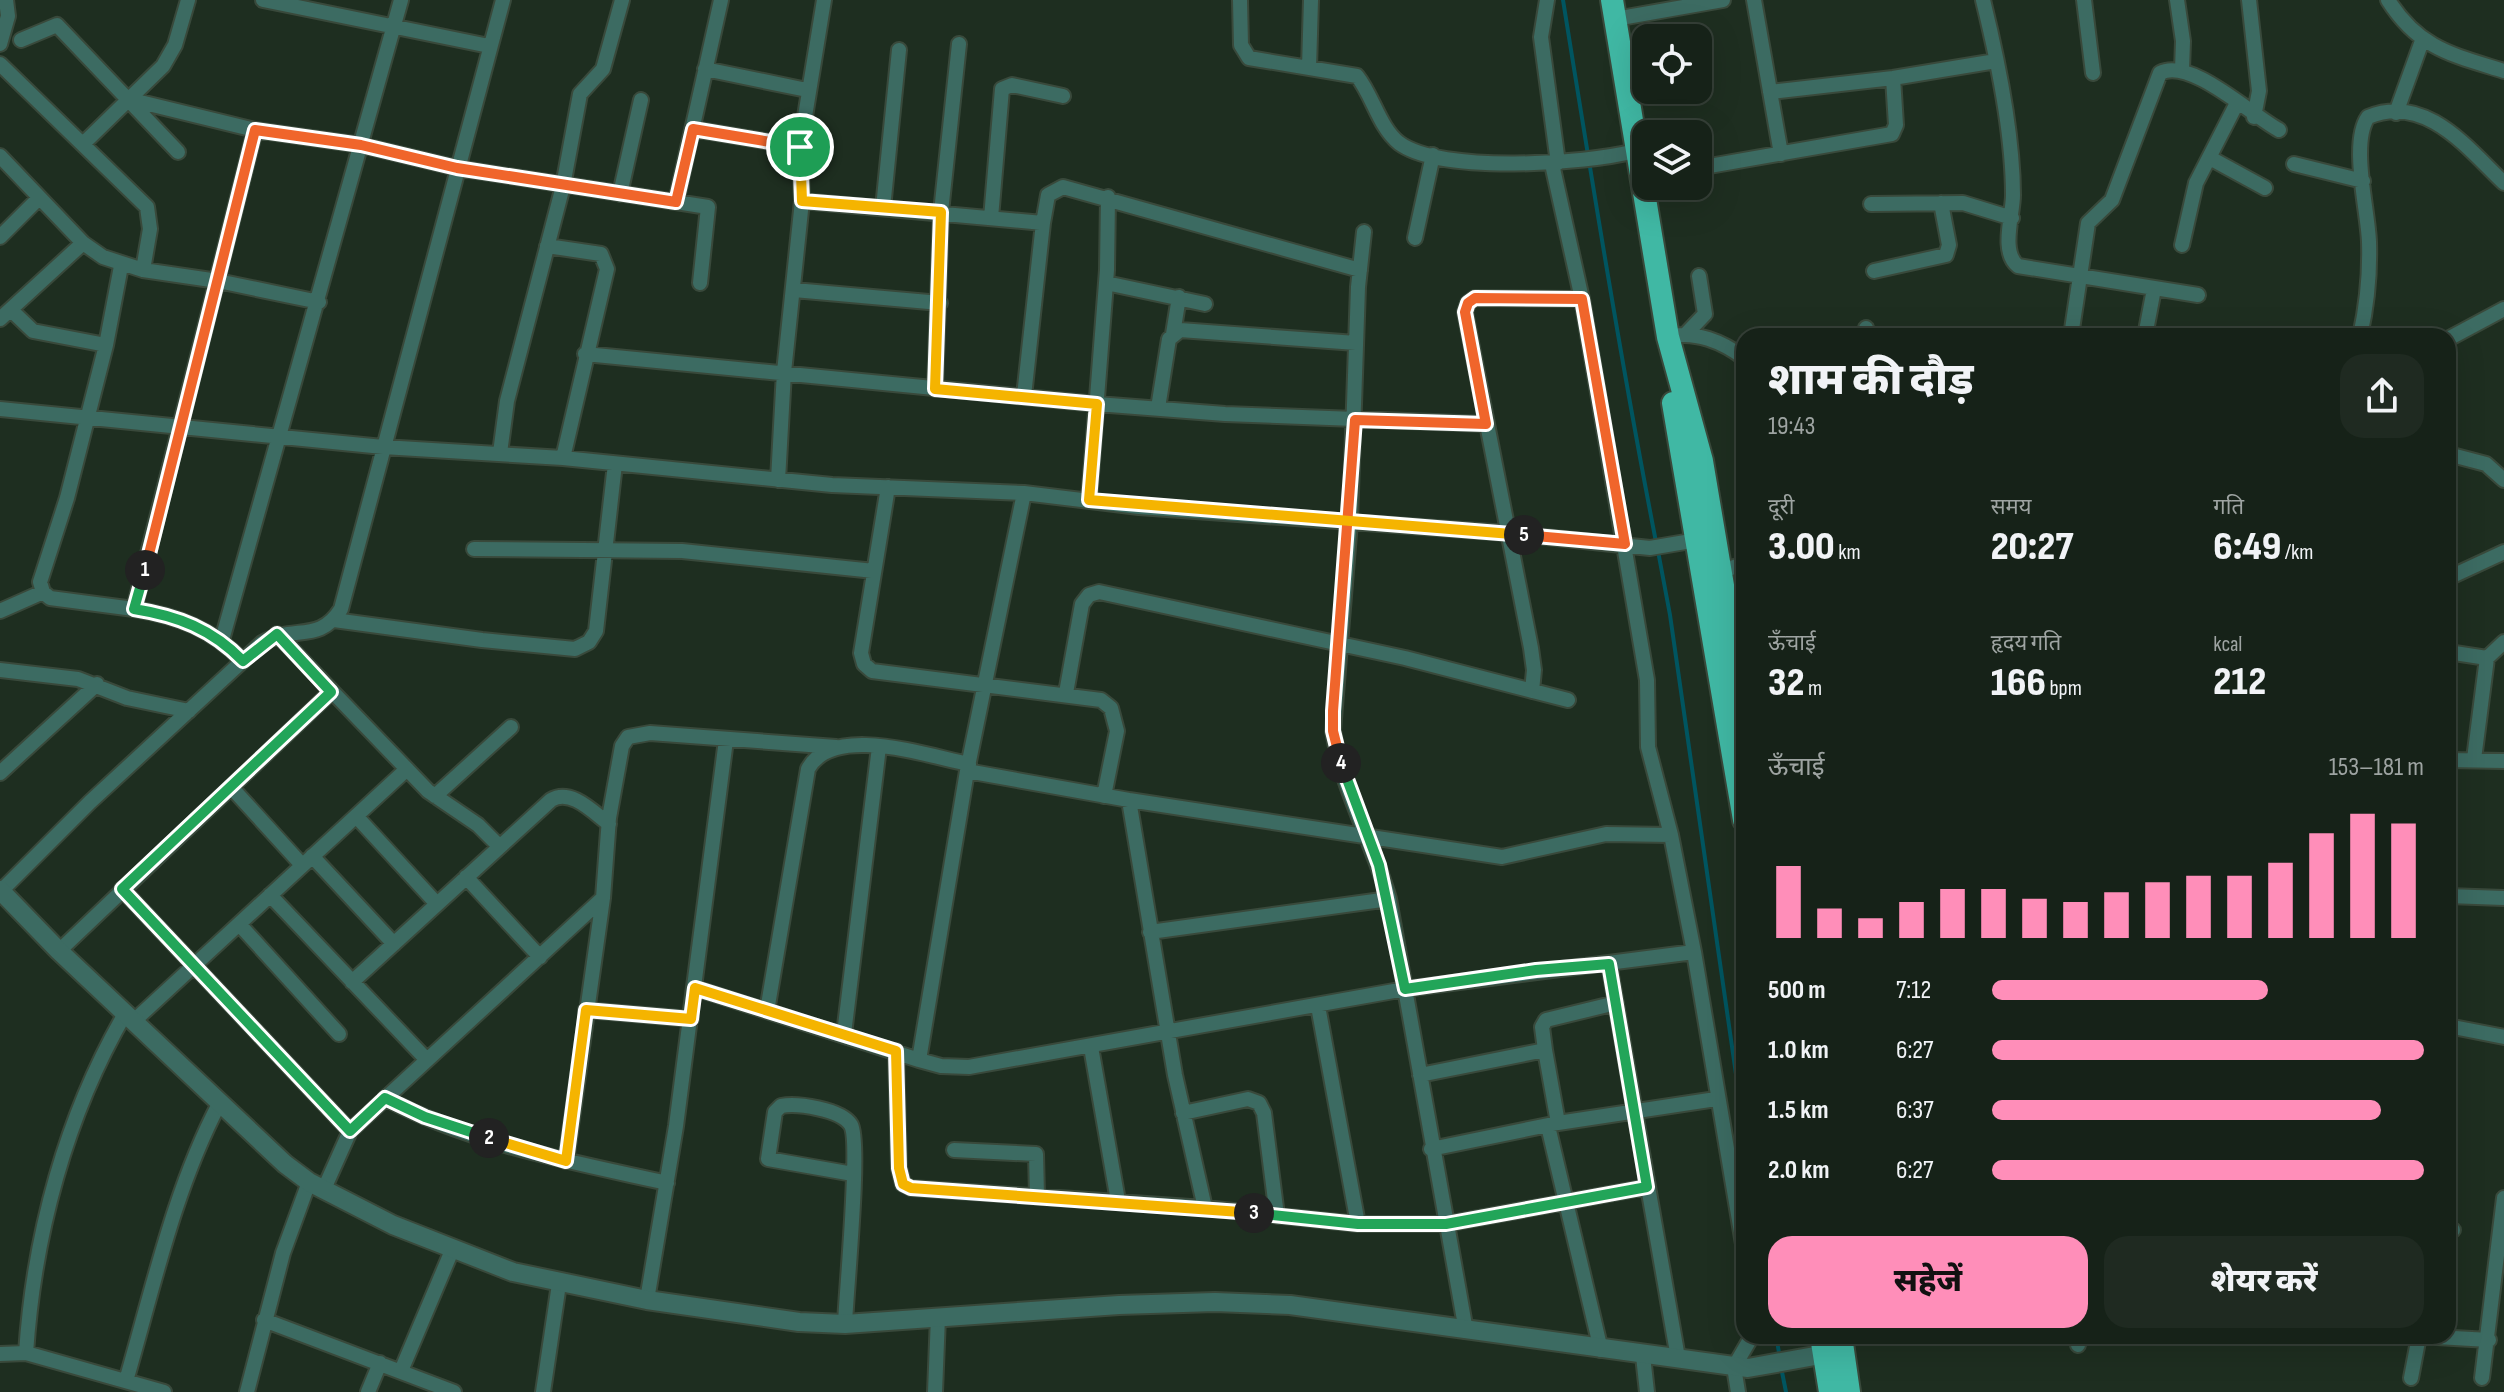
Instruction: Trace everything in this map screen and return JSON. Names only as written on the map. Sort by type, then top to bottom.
[{"type":"highway","points":[[1613,10],[1632,132]]},
{"type":"highway","points":[[1648,200],[1677,336],[1672,385],[1689,542],[1736,780]]},
{"type":"highway","points":[[1675,373],[1681,382],[1702,461],[1721,571],[1736,628]]},
{"type":"highway","points":[[1830,1392],[1832,1344]]},
{"type":"highway","points":[[1832,1344],[1849,1392]]},
{"type":"street","points":[[0,44],[8,16],[6,0]]},
{"type":"street","points":[[84,143],[132,100],[163,66],[175,45],[188,0]]},
{"type":"street","points":[[263,0],[298,3],[489,46]]},
{"type":"street","points":[[222,640],[401,0]]},
{"type":"street","points":[[503,0],[341,609],[334,620],[320,631],[277,634],[243,661],[0,891],[59,951],[219,1104],[317,1185],[393,1225],[513,1272],[559,1284],[799,1322],[845,1324],[1215,1302],[1290,1305],[1741,1368],[1796,1360],[1832,1344]]},
{"type":"street","points":[[500,453],[519,348],[563,186],[580,94],[603,69],[622,0]]},
{"type":"street","points":[[676,202],[721,0]]},
{"type":"street","points":[[778,480],[784,372],[802,201],[800,147],[824,0]]},
{"type":"street","points":[[1240,0],[1243,52],[1249,58],[1357,76],[1388,131],[1400,143],[1433,155],[1561,163],[1609,158],[1632,152]]},
{"type":"street","points":[[1309,68],[1311,0]]},
{"type":"street","points":[[1547,0],[1541,37],[1647,680],[1648,747],[1671,835],[1694,952],[1736,1207]]},
{"type":"street","points":[[1613,10],[1723,0]]},
{"type":"street","points":[[1754,0],[1781,154]]},
{"type":"street","points":[[1983,0],[1996,61],[2013,174],[2009,243],[2013,262],[2018,266],[2198,295]]},
{"type":"street","points":[[2084,0],[2093,73]]},
{"type":"street","points":[[2177,0],[2183,41],[2182,70]]},
{"type":"street","points":[[2249,0],[2259,91],[2254,117]]},
{"type":"street","points":[[2388,0],[2400,19],[2422,41],[2444,52],[2504,71]]},
{"type":"street","points":[[21,40],[57,25],[132,100],[178,152]]},
{"type":"street","points":[[2396,113],[2422,41]]},
{"type":"street","points":[[935,389],[941,212],[959,44]]},
{"type":"street","points":[[883,208],[899,50]]},
{"type":"street","points":[[1770,92],[1893,78],[1996,61]]},
{"type":"street","points":[[0,64],[147,207],[150,229],[143,270]]},
{"type":"street","points":[[2072,328],[2088,223],[2112,200],[2160,73],[2170,68],[2182,70],[2279,130]]},
{"type":"street","points":[[705,69],[807,90]]},
{"type":"street","points":[[1712,166],[1892,134],[1896,125],[1893,78]]},
{"type":"street","points":[[991,218],[1002,89],[1012,85],[1063,96]]},
{"type":"street","points":[[132,100],[255,130],[361,145],[457,168],[708,207],[700,283]]},
{"type":"street","points":[[620,194],[641,100]]},
{"type":"street","points":[[2182,245],[2196,183],[2237,103]]},
{"type":"street","points":[[2362,328],[2367,303],[2369,240],[2363,181],[2364,123],[2375,114],[2396,113],[2441,122],[2503,177]]},
{"type":"street","points":[[693,129],[800,147]]},
{"type":"street","points":[[134,609],[183,426],[196,357],[255,130]]},
{"type":"street","points":[[1415,238],[1433,155]]},
{"type":"street","points":[[0,156],[83,243],[121,266],[218,281],[319,302]]},
{"type":"street","points":[[2210,158],[2265,188]]},
{"type":"street","points":[[2294,164],[2363,181]]},
{"type":"street","points":[[1024,396],[1043,223],[1048,195],[1054,189],[1063,187],[1108,197],[1360,270]]},
{"type":"street","points":[[1089,500],[1106,283],[1108,197]]},
{"type":"street","points":[[0,237],[39,198]]},
{"type":"street","points":[[802,201],[1043,223]]},
{"type":"street","points":[[1874,271],[1946,255],[1949,245],[1941,203]]},
{"type":"street","points":[[1871,204],[1981,206],[2012,218]]},
{"type":"street","points":[[1364,232],[1356,343],[1350,522],[1333,731],[1336,750],[1389,899],[1431,1149],[1466,1331]]},
{"type":"street","points":[[83,243],[5,314],[33,331],[106,345]]},
{"type":"street","points":[[547,246],[601,254],[606,260],[607,269],[563,458]]},
{"type":"street","points":[[121,266],[88,418],[67,498],[44,563],[40,582],[43,592],[60,601],[166,614],[222,640],[243,661]]},
{"type":"street","points":[[1677,336],[1705,314],[1699,276]]},
{"type":"street","points":[[1106,283],[1205,304]]},
{"type":"street","points":[[2147,328],[2154,289]]},
{"type":"street","points":[[794,290],[940,303]]},
{"type":"street","points":[[1158,408],[1167,347],[1173,334],[1179,297]]},
{"type":"street","points":[[1532,691],[1532,659],[1465,312],[1468,303],[1475,298],[1582,299]]},
{"type":"street","points":[[2456,335],[2504,309]]},
{"type":"street","points":[[1173,334],[1189,328],[1356,343]]},
{"type":"street","points":[[1677,336],[1728,346],[1736,352]]},
{"type":"street","points":[[585,354],[1097,404],[1355,420],[1486,424]]},
{"type":"street","points":[[0,409],[281,434],[383,447],[563,458],[778,480],[1024,493],[1507,533],[1650,548],[1689,542]]},
{"type":"street","points":[[2456,456],[2486,464],[2504,480]]},
{"type":"street","points":[[334,620],[575,649],[589,642],[596,631],[615,464]]},
{"type":"street","points":[[888,487],[861,653],[864,664],[872,671],[1066,693],[1101,700],[1116,717],[1104,796]]},
{"type":"street","points":[[919,1060],[968,768],[1024,493]]},
{"type":"street","points":[[474,549],[682,551],[874,571]]},
{"type":"street","points":[[2456,574],[2504,552]]},
{"type":"street","points":[[1721,571],[1736,566]]},
{"type":"street","points":[[0,611],[43,592]]},
{"type":"street","points":[[1066,693],[1082,604],[1089,595],[1099,592],[1340,645],[1568,700]]},
{"type":"street","points":[[277,634],[435,796],[478,825],[499,846]]},
{"type":"street","points":[[2474,759],[2487,658],[2504,642]]},
{"type":"street","points":[[2456,653],[2487,658]]},
{"type":"street","points":[[0,670],[44,673],[97,684],[142,702],[189,711]]},
{"type":"street","points":[[0,773],[97,684]]},
{"type":"street","points":[[59,951],[331,692]]},
{"type":"street","points":[[435,796],[511,727]]},
{"type":"street","points":[[566,1161],[603,898],[609,824],[622,746],[628,737],[650,733],[836,747]]},
{"type":"street","points":[[647,1300],[691,1019],[726,740]]},
{"type":"street","points":[[767,1011],[808,769],[813,758],[853,743],[1104,796],[1502,857],[1606,834],[1671,835]]},
{"type":"street","points":[[844,1034],[879,747]]},
{"type":"street","points":[[2456,760],[2504,761]]},
{"type":"street","points":[[26,1353],[30,1299],[41,1238],[74,1119],[130,1016],[192,967],[407,769]]},
{"type":"street","points":[[231,787],[394,944]]},
{"type":"street","points":[[352,982],[559,795],[584,805],[609,824]]},
{"type":"street","points":[[1129,800],[1183,1113],[1205,1208]]},
{"type":"street","points":[[356,816],[437,904]]},
{"type":"street","points":[[466,877],[540,957]]},
{"type":"street","points":[[122,889],[192,967],[350,1131]]},
{"type":"street","points":[[270,895],[426,1059]]},
{"type":"street","points":[[2456,896],[2504,898]]},
{"type":"street","points":[[247,1392],[283,1253],[317,1185],[350,1131],[603,898]]},
{"type":"street","points":[[1150,932],[1389,899]]},
{"type":"street","points":[[239,924],[339,1034]]},
{"type":"street","points":[[695,988],[919,1060],[941,1066],[969,1067],[1405,989],[1694,952]]},
{"type":"street","points":[[1609,964],[1678,1358]]},
{"type":"street","points":[[1601,1350],[1553,1124],[1542,1027],[1546,1020],[1616,1003]]},
{"type":"street","points":[[1318,1006],[1358,1224]]},
{"type":"street","points":[[586,1010],[691,1019]]},
{"type":"street","points":[[2456,1028],[2504,1037]]},
{"type":"street","points":[[1091,1047],[1118,1201]]},
{"type":"street","points":[[1420,1075],[1545,1050]]},
{"type":"street","points":[[896,1051],[899,1168],[903,1184],[911,1188],[1205,1208],[1358,1224],[1446,1224],[1647,1187]]},
{"type":"street","points":[[385,1098],[425,1117],[566,1161],[667,1183]]},
{"type":"street","points":[[1183,1113],[1248,1099],[1259,1103],[1264,1113],[1277,1216]]},
{"type":"street","points":[[1431,1149],[1553,1124],[1716,1099]]},
{"type":"street","points":[[126,1381],[180,1198],[199,1142],[219,1104]]},
{"type":"street","points":[[845,1324],[853,1174],[854,1133],[845,1118],[791,1104],[781,1106],[775,1112],[768,1159],[853,1174]]},
{"type":"street","points":[[954,1150],[1036,1154],[1037,1196]]},
{"type":"street","points":[[2482,1378],[2504,1198]]},
{"type":"street","points":[[401,1371],[453,1248]]},
{"type":"street","points":[[543,1392],[559,1284]]},
{"type":"street","points":[[935,1392],[938,1317]]},
{"type":"street","points":[[264,1320],[454,1392]]},
{"type":"street","points":[[2456,1338],[2489,1340]]},
{"type":"street","points":[[1738,1392],[1741,1368],[1749,1344]]},
{"type":"street","points":[[2411,1378],[2417,1344]]},
{"type":"street","points":[[0,1354],[26,1353],[164,1392]]},
{"type":"street","points":[[1643,1356],[1647,1392]]},
{"type":"street","points":[[368,1392],[380,1363]]},
{"type":"waterway","points":[[1563,0],[1656,542]]},
{"type":"waterway","points":[[1658,551],[1670,615],[1736,1074]]},
{"type":"waterway","points":[[1777,1344],[1780,1358]]},
{"type":"waterway","points":[[1781,1367],[1786,1392]]},
{"type":"route","points":[[800,147],[693,129],[676,202],[457,168],[361,145],[255,130],[196,357],[170,478],[134,609],[166,614],[194,624],[222,640],[243,661],[277,634],[331,692],[122,889],[192,967],[350,1131],[385,1098],[425,1117],[566,1161],[586,1010],[691,1019],[695,988],[896,1051],[900,1178],[903,1184],[911,1188],[1205,1208],[1358,1224],[1446,1224],[1647,1187],[1609,964],[1536,970],[1405,989],[1389,899],[1336,750],[1333,731],[1350,522],[1355,420],[1486,424],[1465,312],[1468,303],[1475,298],[1582,299],[1625,544],[1507,533],[1350,522],[1139,507],[1089,500],[1097,404],[935,389],[941,212],[802,201],[800,147]]}]
